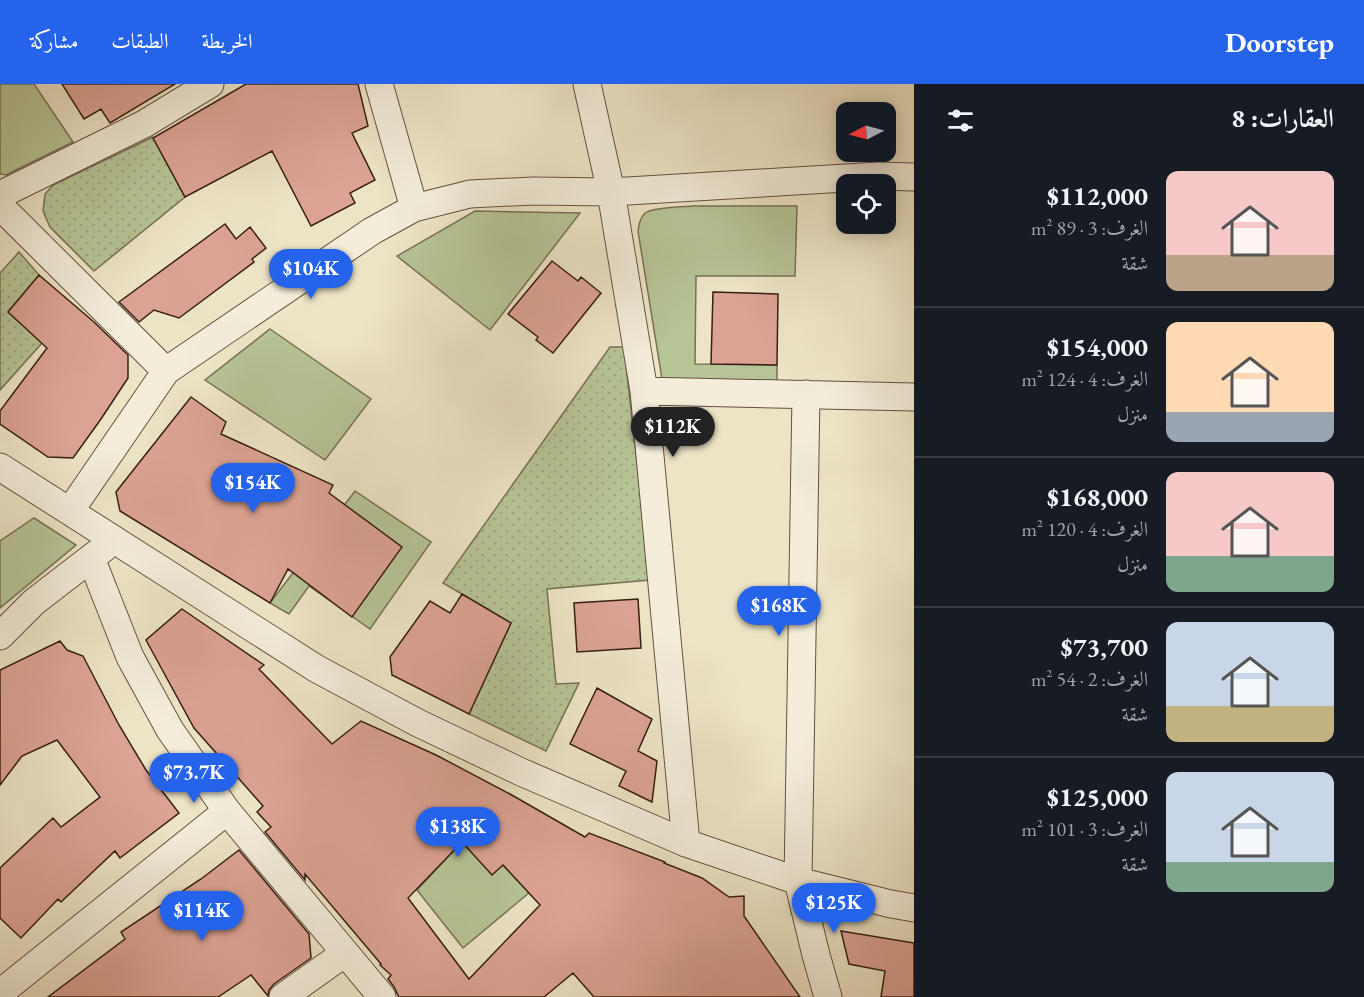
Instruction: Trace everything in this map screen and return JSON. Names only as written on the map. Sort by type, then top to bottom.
[{"type":"street","points":[[0,195],[144,124],[210,84]]},
{"type":"street","points":[[379,84],[414,208]]},
{"type":"street","points":[[587,84],[611,192],[644,391],[686,843]]},
{"type":"street","points":[[70,511],[166,371],[372,231],[414,208],[470,194],[533,191],[611,192],[879,176],[914,177]]},
{"type":"street","points":[[0,206],[166,371]]},
{"type":"street","points":[[644,391],[914,397]]},
{"type":"street","points":[[806,394],[798,881],[828,997]]},
{"type":"street","points":[[0,467],[316,669],[418,723],[521,772],[686,843],[798,881],[914,908]]},
{"type":"street","points":[[0,636],[34,602],[115,540]]},
{"type":"street","points":[[91,558],[130,657],[170,730],[227,811],[382,997]]},
{"type":"street","points":[[15,991],[227,811]]},
{"type":"street","points":[[283,997],[345,953]]},
{"type":"green space","points":[[0,84],[34,84],[73,142],[6,175],[0,174]]},
{"type":"green space","points":[[153,137],[185,197],[94,271],[50,227],[43,211],[45,194],[53,185]]},
{"type":"green space","points":[[694,206],[797,206],[795,276],[696,276],[695,364],[777,365],[777,382],[662,379],[638,231],[643,215],[649,211]]},
{"type":"green space","points":[[475,211],[580,213],[490,330],[397,256]]},
{"type":"green space","points":[[19,252],[39,275],[8,312],[42,343],[0,390],[0,273]]},
{"type":"green space","points":[[270,329],[371,399],[325,460],[205,380]]},
{"type":"green space","points":[[610,347],[624,347],[650,580],[547,589],[556,684],[579,683],[546,751],[469,714],[511,623],[443,583]]},
{"type":"green space","points":[[355,491],[431,542],[370,629],[309,586],[289,614],[270,603]]},
{"type":"green space","points":[[34,518],[76,545],[0,608],[0,541]]},
{"type":"green space","points":[[462,842],[492,874],[503,865],[517,880],[536,887],[463,948],[417,890]]},
{"type":"building","points":[[62,84],[175,84],[110,123],[101,109],[84,119]]},
{"type":"building","points":[[246,84],[358,84],[368,126],[352,133],[375,180],[350,193],[355,203],[311,226],[272,151],[185,197],[153,138]]},
{"type":"building","points":[[225,224],[236,239],[250,227],[266,248],[252,259],[254,262],[179,318],[154,310],[139,322],[119,302]]},
{"type":"building","points":[[552,261],[578,281],[581,277],[601,293],[553,353],[536,340],[538,337],[508,314]]},
{"type":"building","points":[[39,275],[94,322],[128,355],[128,378],[73,458],[48,457],[0,424],[0,411],[47,348],[8,312]]},
{"type":"building","points":[[713,292],[778,294],[777,365],[711,364]]},
{"type":"building","points":[[191,397],[226,422],[221,434],[333,485],[329,493],[402,547],[352,617],[288,569],[270,603],[120,511],[116,492]]},
{"type":"building","points":[[462,594],[511,623],[469,714],[392,675],[390,657],[430,601],[450,613]]},
{"type":"building","points":[[638,599],[641,648],[577,652],[574,603]]},
{"type":"building","points":[[182,609],[264,665],[259,669],[332,744],[361,721],[436,755],[585,837],[589,833],[665,862],[702,878],[729,897],[744,896],[744,916],[800,997],[594,997],[573,973],[544,997],[399,997],[388,979],[391,975],[380,965],[305,874],[305,880],[265,832],[271,827],[257,812],[263,806],[194,728],[146,640]],"holes":[[[462,842],[492,875],[503,865],[540,905],[469,979],[408,898]]]},
{"type":"building","points":[[60,641],[67,650],[83,656],[119,725],[146,770],[179,813],[120,858],[115,851],[61,902],[58,899],[21,938],[0,918],[0,868],[53,818],[61,827],[100,797],[57,740],[22,756],[0,785],[0,670]]},
{"type":"building","points":[[597,688],[652,719],[638,751],[657,761],[652,802],[619,786],[626,771],[570,744]]},
{"type":"building","points":[[239,850],[309,934],[311,958],[274,984],[268,996],[251,975],[218,997],[48,997],[125,939],[121,932],[201,879]]},
{"type":"building","points":[[841,931],[914,943],[914,997],[881,997],[885,971],[849,964]]}]
